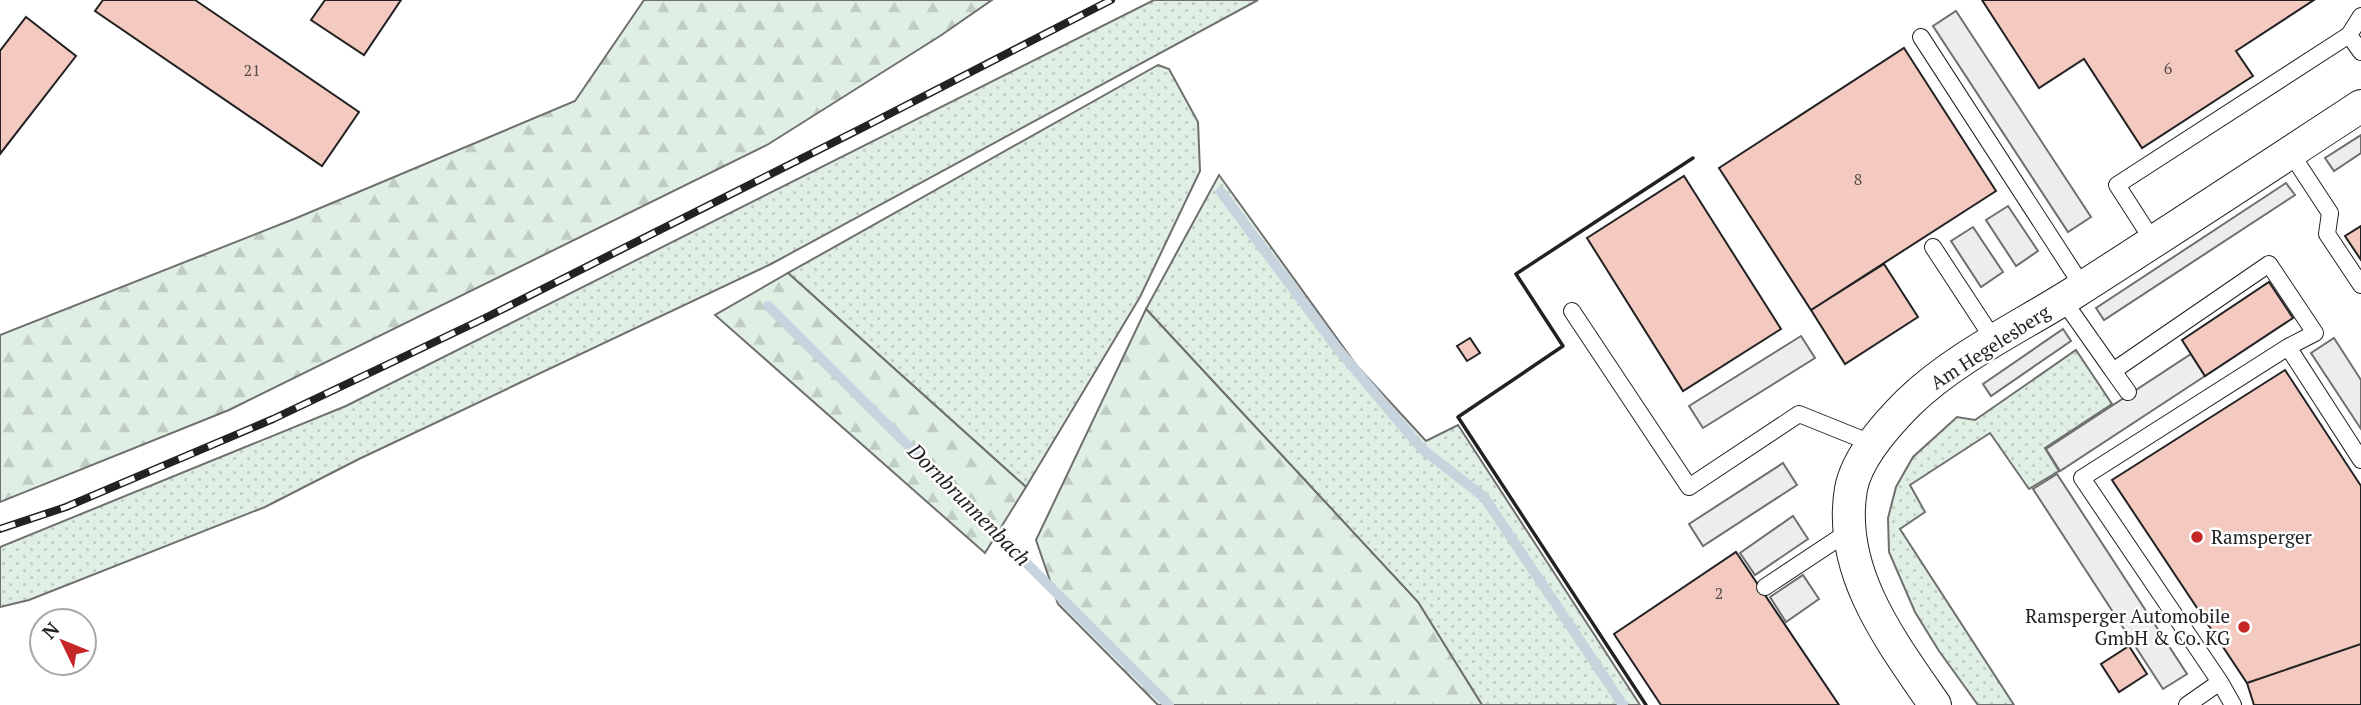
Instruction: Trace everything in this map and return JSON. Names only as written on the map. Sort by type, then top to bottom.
[{"type":"street","name":"Am Hegelesberg","points":[[1935,705],[1877,616],[1857,575],[1848,532],[1852,487],[1871,443],[1911,401],[1953,368],[2361,106]]},
{"type":"lane","points":[[2153,241],[2117,185],[2349,34],[2361,16]]},
{"type":"lane","points":[[2349,34],[2361,52]]},
{"type":"lane","points":[[1922,37],[2073,293],[2113,371],[2127,392]]},
{"type":"lane","points":[[2290,152],[2330,214],[2326,234],[2361,285]]},
{"type":"lane","points":[[1933,247],[1994,340]]},
{"type":"lane","points":[[2113,371],[2269,264],[2315,332],[2082,478],[2233,705]]},
{"type":"lane","points":[[1572,311],[1689,487],[1799,414],[1871,443]]},
{"type":"lane","points":[[2288,347],[2361,460]]},
{"type":"lane","points":[[1765,587],[1848,532]]},
{"type":"lane","points":[[2187,705],[2220,682]]},
{"type":"green space","points":[[644,0],[992,0],[767,145],[229,410],[0,502],[0,335],[294,219],[575,101]]},
{"type":"green space","points":[[1154,0],[1258,0],[771,264],[359,459],[265,507],[29,600],[0,607],[0,547],[346,406]]},
{"type":"green space","points":[[1158,65],[1169,69],[1198,122],[1200,171],[1140,297],[1026,487],[788,273]]},
{"type":"green space","points":[[1219,175],[1357,366],[1426,441],[1458,425],[1640,705],[1482,705],[1418,602],[1146,309]]},
{"type":"green space","points":[[788,273],[1026,487],[985,553],[715,315]]},
{"type":"green space","points":[[1146,309],[1418,602],[1482,705],[1158,705],[1058,604],[1036,540]]},
{"type":"green space","points":[[2076,350],[2112,404],[2045,448],[2059,471],[2029,489],[1990,433],[1910,485],[1925,512],[1900,529],[2014,705],[1978,705],[1915,612],[1889,552],[1888,518],[1896,487],[1913,457],[1957,417],[1975,420]]},
{"type":"shaded area","points":[[1956,11],[2091,217],[2068,232],[1933,26]]},
{"type":"shaded area","points":[[2361,135],[2361,153],[2334,171],[2325,158]]},
{"type":"shaded area","points":[[2286,183],[2295,195],[2104,320],[2096,308]]},
{"type":"shaded area","points":[[2008,206],[2038,251],[2016,266],[1986,220]]},
{"type":"shaded area","points":[[1973,227],[2003,272],[1981,287],[1951,241]]},
{"type":"shaded area","points":[[2063,329],[2071,341],[1991,396],[1983,384]]},
{"type":"shaded area","points":[[1801,336],[1815,358],[1703,428],[1689,406]]},
{"type":"shaded area","points":[[2334,338],[2361,380],[2361,429],[2311,353]]},
{"type":"shaded area","points":[[2191,354],[2205,376],[2060,471],[2046,449]]},
{"type":"shaded area","points":[[1783,463],[1797,485],[1703,546],[1689,524]]},
{"type":"shaded area","points":[[2057,474],[2187,674],[2163,689],[2033,489]]},
{"type":"shaded area","points":[[1793,516],[1808,539],[1755,575],[1740,553]]},
{"type":"shaded area","points":[[1803,575],[1819,599],[1786,622],[1770,597]]},
{"type":"building","points":[[103,0],[195,0],[359,112],[322,166],[95,11]]},
{"type":"building","points":[[325,0],[401,0],[364,55],[311,20]]},
{"type":"building","points":[[1982,0],[2314,0],[2236,51],[2253,76],[2142,148],[2084,59],[2039,88]]},
{"type":"building","points":[[26,17],[76,56],[0,154],[0,51]]},
{"type":"building","points":[[1904,48],[1996,191],[1811,310],[1719,168]]},
{"type":"building","points":[[1684,176],[1781,329],[1683,391],[1587,238]]},
{"type":"building","points":[[2361,226],[2361,260],[2345,236]]},
{"type":"building","points":[[1884,264],[1918,317],[1845,364],[1811,310]]},
{"type":"building","points":[[2269,282],[2293,318],[2205,376],[2182,340]]},
{"type":"building","points":[[1470,338],[1480,353],[1467,361],[1457,346]]},
{"type":"building","points":[[2285,370],[2361,486],[2361,644],[2247,683],[2112,480]]},
{"type":"building","points":[[1736,552],[1839,705],[1661,705],[1614,634]]},
{"type":"building","points":[[2361,644],[2361,705],[2254,705],[2247,683]]},
{"type":"building","points":[[2129,646],[2147,674],[2119,692],[2101,664]]},
{"type":"waterway","points":[[1221,192],[1337,348],[1421,448],[1484,497],[1623,705]]},
{"type":"waterway","name":"Dornbrunnenbach","points":[[768,306],[1169,705]]},
{"type":"railway","points":[[0,529],[66,507],[273,419],[485,318],[1111,0]]},
{"type":"wall","points":[[1646,705],[1458,417],[1563,346],[1516,274],[1693,158]]},
{"type":"place","name":"Ramsperger","points":[[2197,537]]},
{"type":"place","name":"Ramsperger Automobile GmbH & Co. KG","points":[[2244,627]]}]
